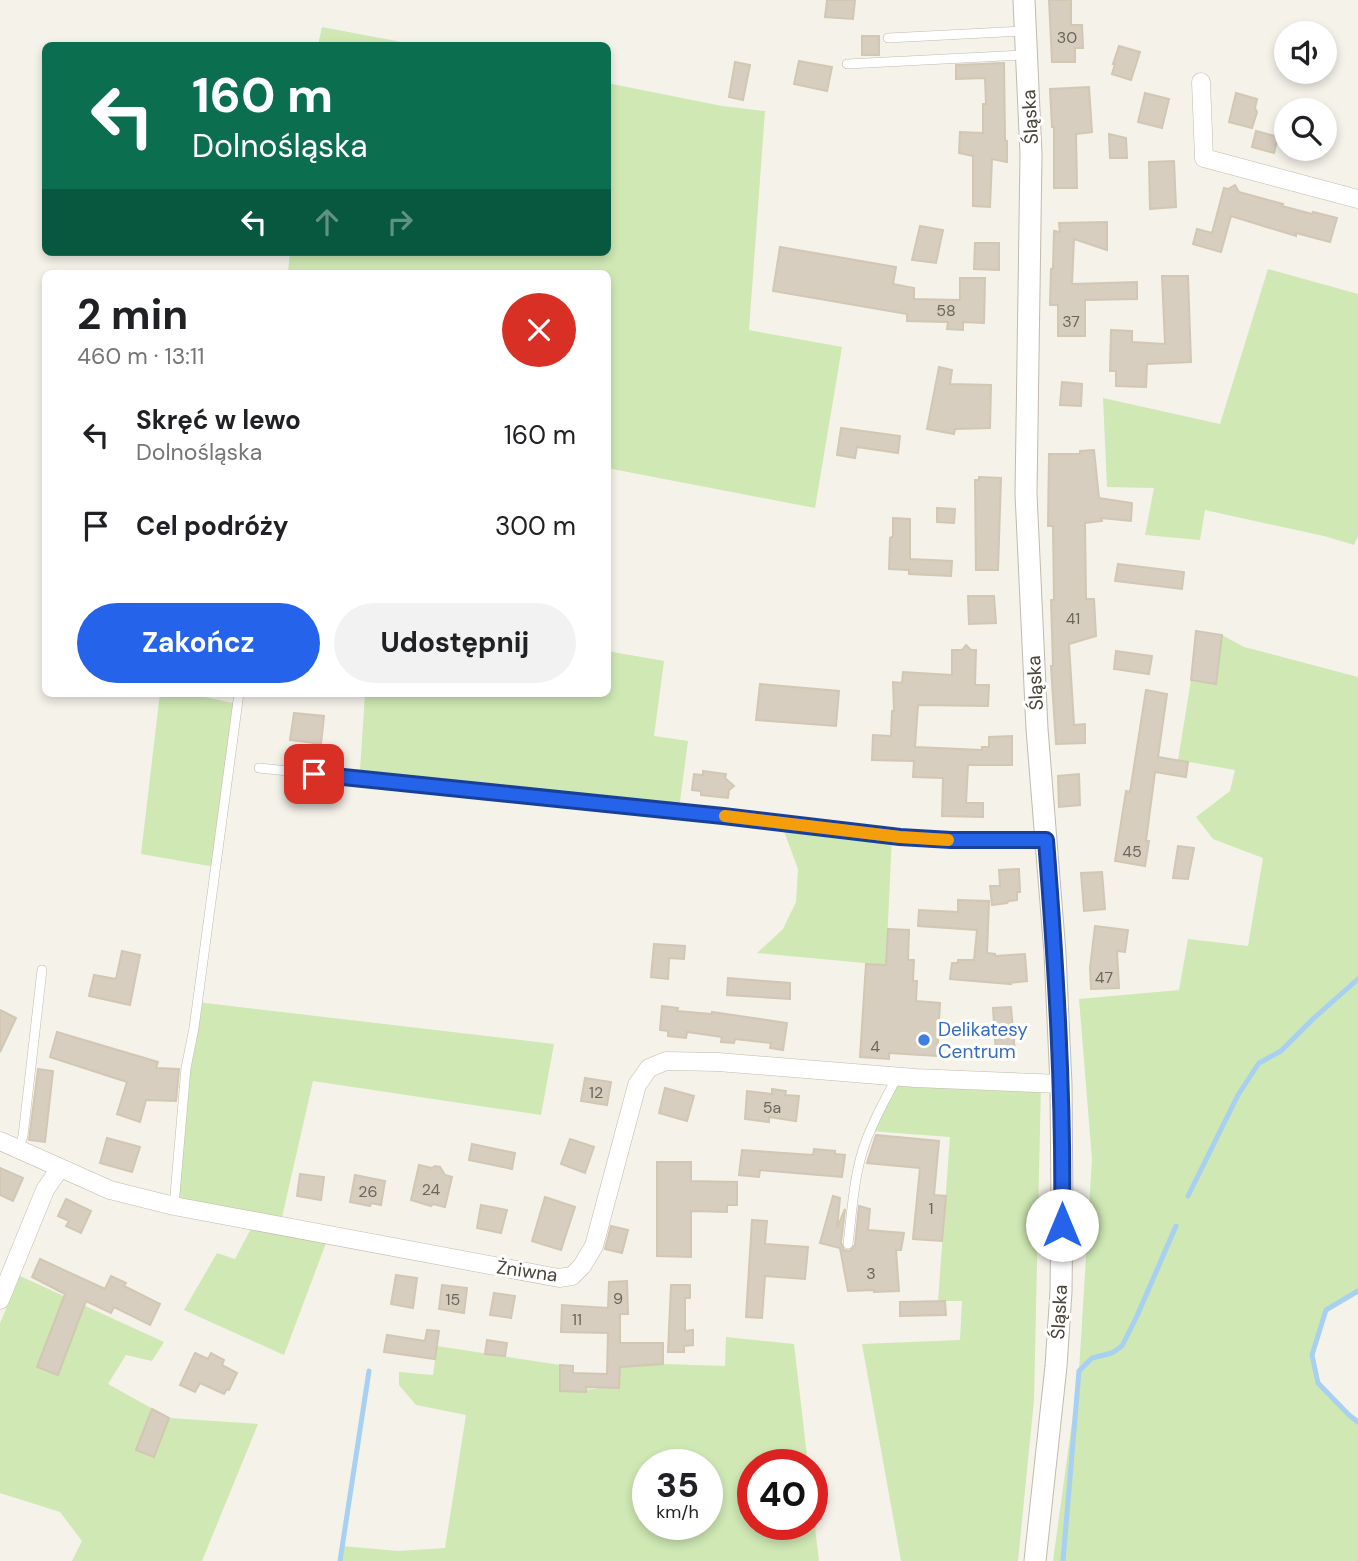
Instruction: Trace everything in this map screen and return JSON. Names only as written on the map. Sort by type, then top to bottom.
[{"type":"street","name":"Śląska","points":[[1024,0],[1031,155],[1026,494],[1032,641],[1055,953],[1062,1218],[1056,1366],[1035,1561]]},
{"type":"street","points":[[1201,82],[1204,158],[1358,198]]},
{"type":"street","name":"Żniwna","points":[[0,1140],[110,1190],[174,1206],[559,1278],[572,1276],[582,1266],[594,1246],[637,1085],[649,1068],[666,1061],[718,1062],[897,1077],[1060,1084]]},
{"type":"street","points":[[0,1300],[45,1190],[60,1168]]},
{"type":"lane","points":[[888,38],[1026,31]]},
{"type":"lane","points":[[847,64],[1027,55]]},
{"type":"lane","points":[[174,1206],[186,1068],[194,1028],[238,697]]},
{"type":"lane","points":[[259,768],[900,837],[1046,840]]},
{"type":"lane","points":[[18,1149],[23,1136],[43,970]]},
{"type":"lane","points":[[848,1244],[856,1180],[865,1143],[897,1077]]},
{"type":"green space","points":[[322,27],[401,42],[319,42]]},
{"type":"green space","points":[[611,84],[722,106],[765,111],[749,330],[842,347],[815,508],[611,469],[611,270],[288,270],[290,256],[611,256]]},
{"type":"green space","points":[[1268,269],[1358,294],[1358,536],[1354,545],[1205,510],[1200,540],[1145,535],[1154,488],[1107,487],[1103,398],[1220,424]]},
{"type":"green space","points":[[1222,635],[1244,647],[1358,677],[1358,1291],[1326,1310],[1312,1355],[1318,1383],[1358,1422],[1358,1561],[1053,1561],[1079,1371],[1092,1159],[1079,999],[1179,990],[1188,939],[1248,946],[1263,858],[1213,839],[1196,817],[1230,791],[1235,770],[1178,760],[1191,680],[1216,684]]},
{"type":"green space","points":[[611,652],[664,661],[654,736],[688,741],[679,809],[360,770],[365,697],[611,697]]},
{"type":"green space","points":[[160,697],[205,697],[237,704],[215,867],[141,854]]},
{"type":"green space","points":[[781,823],[892,836],[886,965],[757,953],[783,929],[796,902],[798,869]]},
{"type":"green space","points":[[197,1002],[554,1044],[541,1115],[313,1081],[280,1226],[329,1235],[284,1355],[184,1310],[217,1253],[235,1259],[255,1221],[174,1206]]},
{"type":"green space","points":[[897,1077],[1041,1083],[1034,1400],[1018,1561],[901,1561],[862,1344],[960,1340],[962,1301],[938,1301],[950,1137],[870,1131]]},
{"type":"green space","points":[[20,1276],[164,1342],[152,1361],[126,1355],[108,1384],[169,1418],[258,1424],[202,1561],[72,1561],[82,1541],[60,1512],[0,1493],[0,1323]]},
{"type":"green space","points":[[726,1337],[794,1344],[806,1449],[737,1449],[737,1540],[817,1540],[819,1561],[340,1561],[342,1546],[398,1551],[445,1548],[466,1415],[416,1405],[399,1385],[399,1372],[433,1375],[437,1346],[560,1365],[560,1391],[606,1387],[620,1367],[663,1364],[725,1366]]},
{"type":"building","points":[[827,0],[855,0],[853,19],[825,17]]},
{"type":"building","points":[[1049,0],[1071,0],[1071,25],[1082,25],[1083,48],[1075,48],[1075,62],[1052,62]]},
{"type":"building","points":[[862,36],[879,36],[879,55],[862,55]]},
{"type":"building","points":[[1119,46],[1140,52],[1131,80],[1112,74]]},
{"type":"building","points":[[799,61],[832,67],[827,91],[794,84]]},
{"type":"building","points":[[735,62],[750,65],[743,100],[729,97]]},
{"type":"building","points":[[1004,63],[1007,162],[992,159],[990,207],[973,206],[973,156],[959,153],[960,132],[983,133],[985,78],[956,79],[956,65]]},
{"type":"building","points":[[1089,87],[1092,132],[1076,134],[1077,188],[1054,188],[1054,127],[1050,89]]},
{"type":"building","points":[[1145,93],[1169,99],[1162,128],[1138,122]]},
{"type":"building","points":[[1236,93],[1257,99],[1257,112],[1252,128],[1229,122]]},
{"type":"building","points":[[1256,131],[1274,136],[1274,153],[1252,147]]},
{"type":"building","points":[[1109,134],[1126,138],[1127,158],[1110,158]]},
{"type":"building","points":[[1174,161],[1176,207],[1150,209],[1149,162]]},
{"type":"building","points":[[1235,185],[1239,192],[1283,204],[1282,206],[1337,218],[1330,242],[1296,233],[1296,236],[1231,216],[1221,252],[1193,244],[1197,229],[1212,233],[1224,188]]},
{"type":"building","points":[[1107,222],[1107,250],[1074,239],[1072,284],[1137,282],[1137,299],[1085,300],[1085,336],[1058,336],[1058,305],[1050,305],[1054,231],[1060,232],[1059,223]]},
{"type":"building","points":[[920,226],[943,230],[936,263],[912,260]]},
{"type":"building","points":[[975,243],[999,243],[999,270],[974,269]]},
{"type":"building","points":[[780,247],[896,267],[893,284],[914,288],[914,299],[960,300],[960,278],[985,278],[984,323],[963,322],[963,330],[947,329],[948,322],[907,321],[907,314],[773,291]]},
{"type":"building","points":[[1162,276],[1188,276],[1191,362],[1147,364],[1146,387],[1116,386],[1116,371],[1110,371],[1111,330],[1132,331],[1132,342],[1165,344]]},
{"type":"building","points":[[939,367],[952,370],[950,384],[991,385],[990,428],[955,429],[954,434],[927,429]]},
{"type":"building","points":[[1062,382],[1082,384],[1081,406],[1060,405]]},
{"type":"building","points":[[841,428],[900,436],[898,453],[857,447],[855,458],[837,455]]},
{"type":"building","points":[[1094,450],[1099,498],[1132,503],[1131,521],[1101,518],[1102,521],[1085,523],[1086,599],[1094,599],[1096,636],[1069,644],[1074,725],[1085,724],[1085,743],[1056,744],[1051,666],[1051,600],[1054,600],[1053,526],[1048,526],[1049,454],[1080,454],[1080,451]]},
{"type":"building","points":[[979,477],[1001,478],[998,570],[976,570],[975,480],[979,480]]},
{"type":"building","points":[[937,508],[955,509],[954,523],[937,522]]},
{"type":"building","points":[[893,518],[910,519],[910,559],[952,561],[951,576],[909,574],[909,570],[889,569]]},
{"type":"building","points":[[1118,564],[1184,572],[1182,589],[1115,581]]},
{"type":"building","points":[[968,596],[994,596],[996,623],[969,624]]},
{"type":"building","points":[[1196,631],[1222,635],[1216,684],[1191,680]]},
{"type":"building","points":[[966,645],[971,650],[976,650],[975,685],[989,685],[988,706],[918,705],[915,747],[982,750],[982,747],[989,747],[989,737],[1012,736],[1012,765],[968,765],[966,803],[983,803],[983,817],[942,816],[943,778],[913,777],[914,761],[872,760],[873,735],[891,736],[893,682],[902,683],[903,672],[952,675],[952,650],[962,650]]},
{"type":"building","points":[[1116,651],[1152,656],[1149,674],[1114,669]]},
{"type":"building","points":[[760,684],[839,691],[836,726],[756,720]]},
{"type":"building","points":[[1146,690],[1167,694],[1158,757],[1188,762],[1186,777],[1155,772],[1145,866],[1115,861],[1126,791],[1130,792]]},
{"type":"building","points":[[294,713],[324,716],[321,744],[290,740]]},
{"type":"building","points":[[703,771],[726,774],[725,778],[734,786],[729,790],[728,798],[701,795],[701,791],[692,790],[694,774],[703,775]]},
{"type":"building","points":[[1079,774],[1080,805],[1059,807],[1058,776]]},
{"type":"building","points":[[1178,846],[1194,848],[1188,879],[1173,878]]},
{"type":"building","points":[[1019,869],[1020,892],[1017,892],[1017,900],[992,905],[990,886],[1000,886],[999,870]]},
{"type":"building","points":[[1102,872],[1105,909],[1084,911],[1081,873]]},
{"type":"building","points":[[958,900],[989,901],[987,953],[995,956],[1025,954],[1027,981],[1010,984],[950,979],[952,963],[958,963],[958,960],[974,960],[977,930],[918,926],[919,910],[958,912]]},
{"type":"building","points":[[1095,926],[1128,930],[1125,952],[1117,951],[1119,988],[1091,989],[1090,968]]},
{"type":"building","points":[[888,929],[909,930],[908,960],[914,960],[916,1001],[940,1003],[937,1056],[889,1053],[889,1059],[860,1057],[866,964],[886,965]]},
{"type":"building","points":[[654,944],[685,946],[684,959],[669,958],[668,979],[651,977]]},
{"type":"building","points":[[122,951],[140,955],[130,1005],[89,996],[94,975],[116,979]]},
{"type":"building","points":[[728,978],[790,983],[790,999],[727,995]]},
{"type":"building","points":[[662,1006],[678,1008],[677,1011],[712,1012],[787,1023],[783,1050],[770,1048],[771,1043],[735,1039],[734,1043],[721,1042],[722,1037],[687,1032],[686,1038],[668,1036],[668,1031],[660,1030]]},
{"type":"building","points":[[1011,1007],[1015,1053],[996,1054],[993,1008]]},
{"type":"building","points":[[0,1010],[16,1018],[0,1052]]},
{"type":"building","points":[[57,1032],[158,1062],[156,1068],[179,1069],[176,1101],[146,1100],[140,1122],[117,1114],[127,1082],[50,1057]]},
{"type":"building","points":[[38,1069],[53,1071],[45,1142],[29,1140]]},
{"type":"building","points":[[585,1078],[611,1082],[607,1105],[581,1101]]},
{"type":"building","points":[[665,1088],[694,1096],[687,1121],[659,1113]]},
{"type":"building","points":[[772,1089],[786,1091],[785,1095],[799,1096],[796,1121],[769,1117],[769,1122],[745,1119],[747,1091],[772,1094]]},
{"type":"building","points":[[876,1135],[939,1141],[934,1195],[946,1196],[942,1241],[913,1239],[920,1168],[867,1163]]},
{"type":"building","points":[[107,1138],[140,1147],[132,1172],[100,1163]]},
{"type":"building","points":[[570,1139],[594,1147],[585,1173],[561,1164]]},
{"type":"building","points":[[472,1144],[515,1153],[512,1169],[469,1160]]},
{"type":"building","points":[[814,1149],[845,1155],[842,1177],[760,1170],[759,1177],[739,1175],[742,1150],[813,1155]]},
{"type":"building","points":[[657,1162],[691,1162],[691,1181],[737,1182],[737,1205],[727,1205],[727,1212],[691,1211],[691,1257],[657,1256]]},
{"type":"building","points":[[419,1165],[440,1167],[445,1175],[452,1177],[445,1207],[411,1200]]},
{"type":"building","points":[[0,1168],[23,1178],[13,1201],[0,1195]]},
{"type":"building","points":[[300,1174],[324,1177],[321,1200],[297,1196]]},
{"type":"building","points":[[355,1175],[385,1181],[381,1205],[350,1202]]},
{"type":"building","points":[[833,1196],[840,1198],[837,1228],[845,1209],[841,1243],[844,1250],[850,1251],[855,1245],[859,1206],[870,1209],[868,1230],[904,1233],[901,1250],[896,1250],[899,1291],[848,1291],[840,1248],[820,1243]]},
{"type":"building","points":[[545,1197],[575,1207],[561,1250],[532,1241]]},
{"type":"building","points":[[66,1199],[91,1211],[81,1233],[66,1226],[69,1221],[58,1216]]},
{"type":"building","points":[[481,1205],[507,1210],[501,1233],[477,1228]]},
{"type":"building","points":[[752,1220],[767,1221],[765,1244],[808,1247],[805,1279],[765,1276],[762,1318],[746,1317]]},
{"type":"building","points":[[611,1226],[628,1230],[622,1253],[605,1249]]},
{"type":"building","points":[[40,1259],[105,1289],[111,1276],[126,1283],[124,1286],[160,1304],[150,1325],[114,1307],[111,1313],[86,1301],[58,1375],[37,1367],[65,1294],[32,1277]]},
{"type":"building","points":[[396,1275],[417,1278],[413,1308],[391,1304]]},
{"type":"building","points":[[627,1281],[628,1314],[620,1314],[620,1343],[663,1343],[663,1364],[620,1367],[619,1388],[586,1387],[586,1392],[560,1391],[560,1365],[573,1366],[573,1373],[607,1374],[608,1333],[561,1332],[562,1305],[608,1308],[609,1282]]},
{"type":"building","points":[[442,1285],[467,1288],[464,1313],[439,1309]]},
{"type":"building","points":[[671,1285],[690,1285],[690,1298],[685,1298],[685,1331],[693,1330],[693,1345],[684,1346],[684,1352],[668,1352]]},
{"type":"building","points":[[494,1293],[515,1296],[511,1318],[490,1315]]},
{"type":"building","points":[[945,1301],[946,1315],[900,1316],[900,1302]]},
{"type":"building","points":[[427,1330],[439,1331],[435,1359],[384,1352],[387,1335],[425,1341]]},
{"type":"building","points":[[487,1340],[507,1343],[505,1356],[485,1354]]},
{"type":"building","points":[[195,1353],[208,1359],[211,1353],[224,1360],[222,1365],[237,1373],[229,1390],[224,1394],[200,1383],[195,1392],[180,1385]]},
{"type":"building","points":[[152,1409],[169,1418],[154,1457],[136,1450]]},
{"type":"waterway","points":[[1188,1196],[1238,1095],[1259,1063],[1281,1051],[1358,979]]},
{"type":"waterway","points":[[1063,1561],[1079,1371],[1092,1358],[1112,1353],[1122,1346],[1176,1226]]},
{"type":"waterway","points":[[1358,1291],[1326,1310],[1312,1355],[1318,1383],[1358,1422]]},
{"type":"waterway","points":[[340,1561],[369,1371]]},
{"type":"slow traffic","points":[[725,816],[900,837],[948,840]]},
{"type":"place","name":"Delikatesy Centrum","points":[[924,1040]]},
{"type":"route","points":[[314,774],[900,837],[1046,840],[1055,953],[1062,1225]]}]
